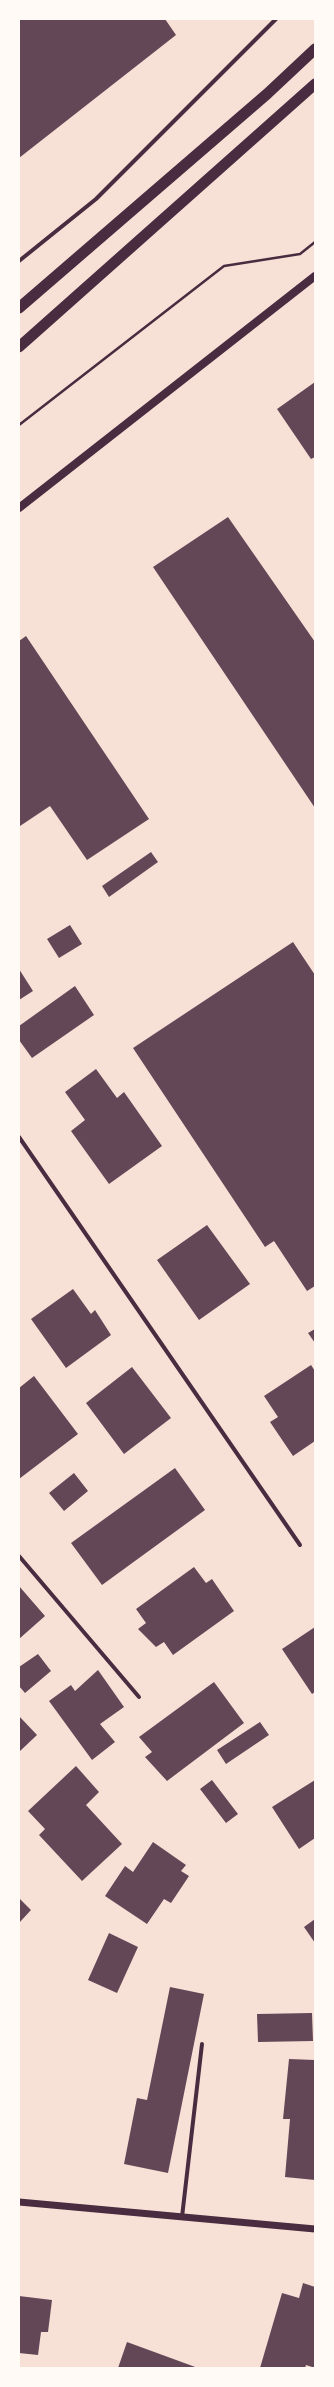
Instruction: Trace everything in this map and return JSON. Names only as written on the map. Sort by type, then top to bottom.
[{"type":"highway","points":[[19,308],[267,94],[315,49]]},
{"type":"highway","points":[[19,347],[315,84]]},
{"type":"main road","points":[[19,508],[315,276]]},
{"type":"street","points":[[19,261],[96,198],[276,19]]},
{"type":"street","points":[[19,1137],[300,1545]]},
{"type":"street","points":[[19,1556],[139,1697]]},
{"type":"street","points":[[182,2217],[202,2044]]},
{"type":"street","points":[[19,2202],[315,2229]]},
{"type":"path","points":[[19,425],[224,266],[300,254],[315,242]]},
{"type":"building","points":[[19,19],[165,19],[176,35],[19,158]]},
{"type":"building","points":[[315,382],[315,457],[311,459],[277,409]]},
{"type":"building","points":[[228,517],[315,642],[315,808],[153,567]]},
{"type":"building","points":[[26,636],[149,819],[87,860],[50,806],[20,826],[19,824],[19,641]]},
{"type":"building","points":[[151,852],[158,862],[109,897],[102,886]]},
{"type":"building","points":[[70,925],[82,944],[59,958],[47,939]]},
{"type":"building","points":[[293,942],[315,975],[315,1286],[307,1291],[274,1241],[265,1247],[133,1048]]},
{"type":"building","points":[[19,969],[33,991],[19,1000]]},
{"type":"building","points":[[75,986],[94,1015],[32,1058],[19,1040],[19,1026]]},
{"type":"building","points":[[96,1069],[117,1098],[124,1092],[162,1146],[109,1184],[71,1131],[85,1120],[65,1092]]},
{"type":"building","points":[[207,1225],[250,1284],[199,1320],[157,1260]]},
{"type":"building","points":[[73,1289],[91,1314],[95,1310],[111,1335],[66,1368],[31,1319]]},
{"type":"building","points":[[315,1329],[315,1343],[308,1333]]},
{"type":"building","points":[[311,1365],[315,1371],[315,1441],[293,1456],[270,1422],[278,1417],[264,1396]]},
{"type":"building","points":[[132,1367],[171,1418],[124,1454],[86,1403]]},
{"type":"building","points":[[34,1376],[78,1434],[19,1479],[19,1388]]},
{"type":"building","points":[[175,1468],[205,1510],[102,1585],[71,1543]]},
{"type":"building","points":[[74,1473],[88,1491],[64,1511],[49,1493]]},
{"type":"building","points":[[194,1567],[206,1583],[212,1579],[234,1611],[173,1655],[164,1642],[156,1647],[138,1629],[146,1623],[136,1609]]},
{"type":"building","points":[[19,1586],[45,1616],[19,1639]]},
{"type":"building","points":[[315,1627],[315,1692],[312,1694],[282,1649]]},
{"type":"building","points":[[38,1654],[51,1671],[25,1693],[19,1686],[19,1667]]},
{"type":"building","points":[[98,1670],[124,1707],[100,1724],[115,1742],[92,1760],[49,1701],[71,1685],[75,1691]]},
{"type":"building","points":[[214,1682],[244,1723],[167,1781],[145,1757],[152,1752],[139,1737]]},
{"type":"building","points":[[19,1716],[37,1735],[19,1752]]},
{"type":"building","points":[[260,1722],[269,1735],[226,1764],[217,1750]]},
{"type":"building","points":[[76,1766],[99,1792],[86,1805],[122,1844],[82,1881],[39,1835],[45,1829],[28,1811]]},
{"type":"building","points":[[212,1780],[238,1814],[226,1823],[200,1789]]},
{"type":"building","points":[[315,1780],[315,1838],[299,1849],[272,1807]]},
{"type":"building","points":[[153,1842],[186,1865],[181,1871],[189,1876],[171,1903],[164,1899],[147,1924],[105,1896],[125,1866],[133,1872]]},
{"type":"building","points":[[19,1898],[31,1910],[19,1923]]},
{"type":"building","points":[[315,1919],[315,1943],[304,1927]]},
{"type":"building","points":[[109,1933],[138,1947],[117,1993],[88,1980]]},
{"type":"building","points":[[170,1987],[204,1994],[168,2173],[124,2164],[137,2098],[147,2100]]},
{"type":"building","points":[[312,2013],[313,2041],[258,2042],[257,2014]]},
{"type":"building","points":[[289,2059],[315,2060],[315,2180],[285,2177],[290,2119],[283,2119]]},
{"type":"building","points":[[303,2283],[315,2287],[315,2368],[306,2365],[305,2368],[260,2368],[282,2293],[299,2298]]},
{"type":"building","points":[[19,2296],[52,2300],[48,2332],[41,2332],[38,2355],[19,2353]]},
{"type":"building","points":[[127,2342],[198,2368],[118,2368]]}]
